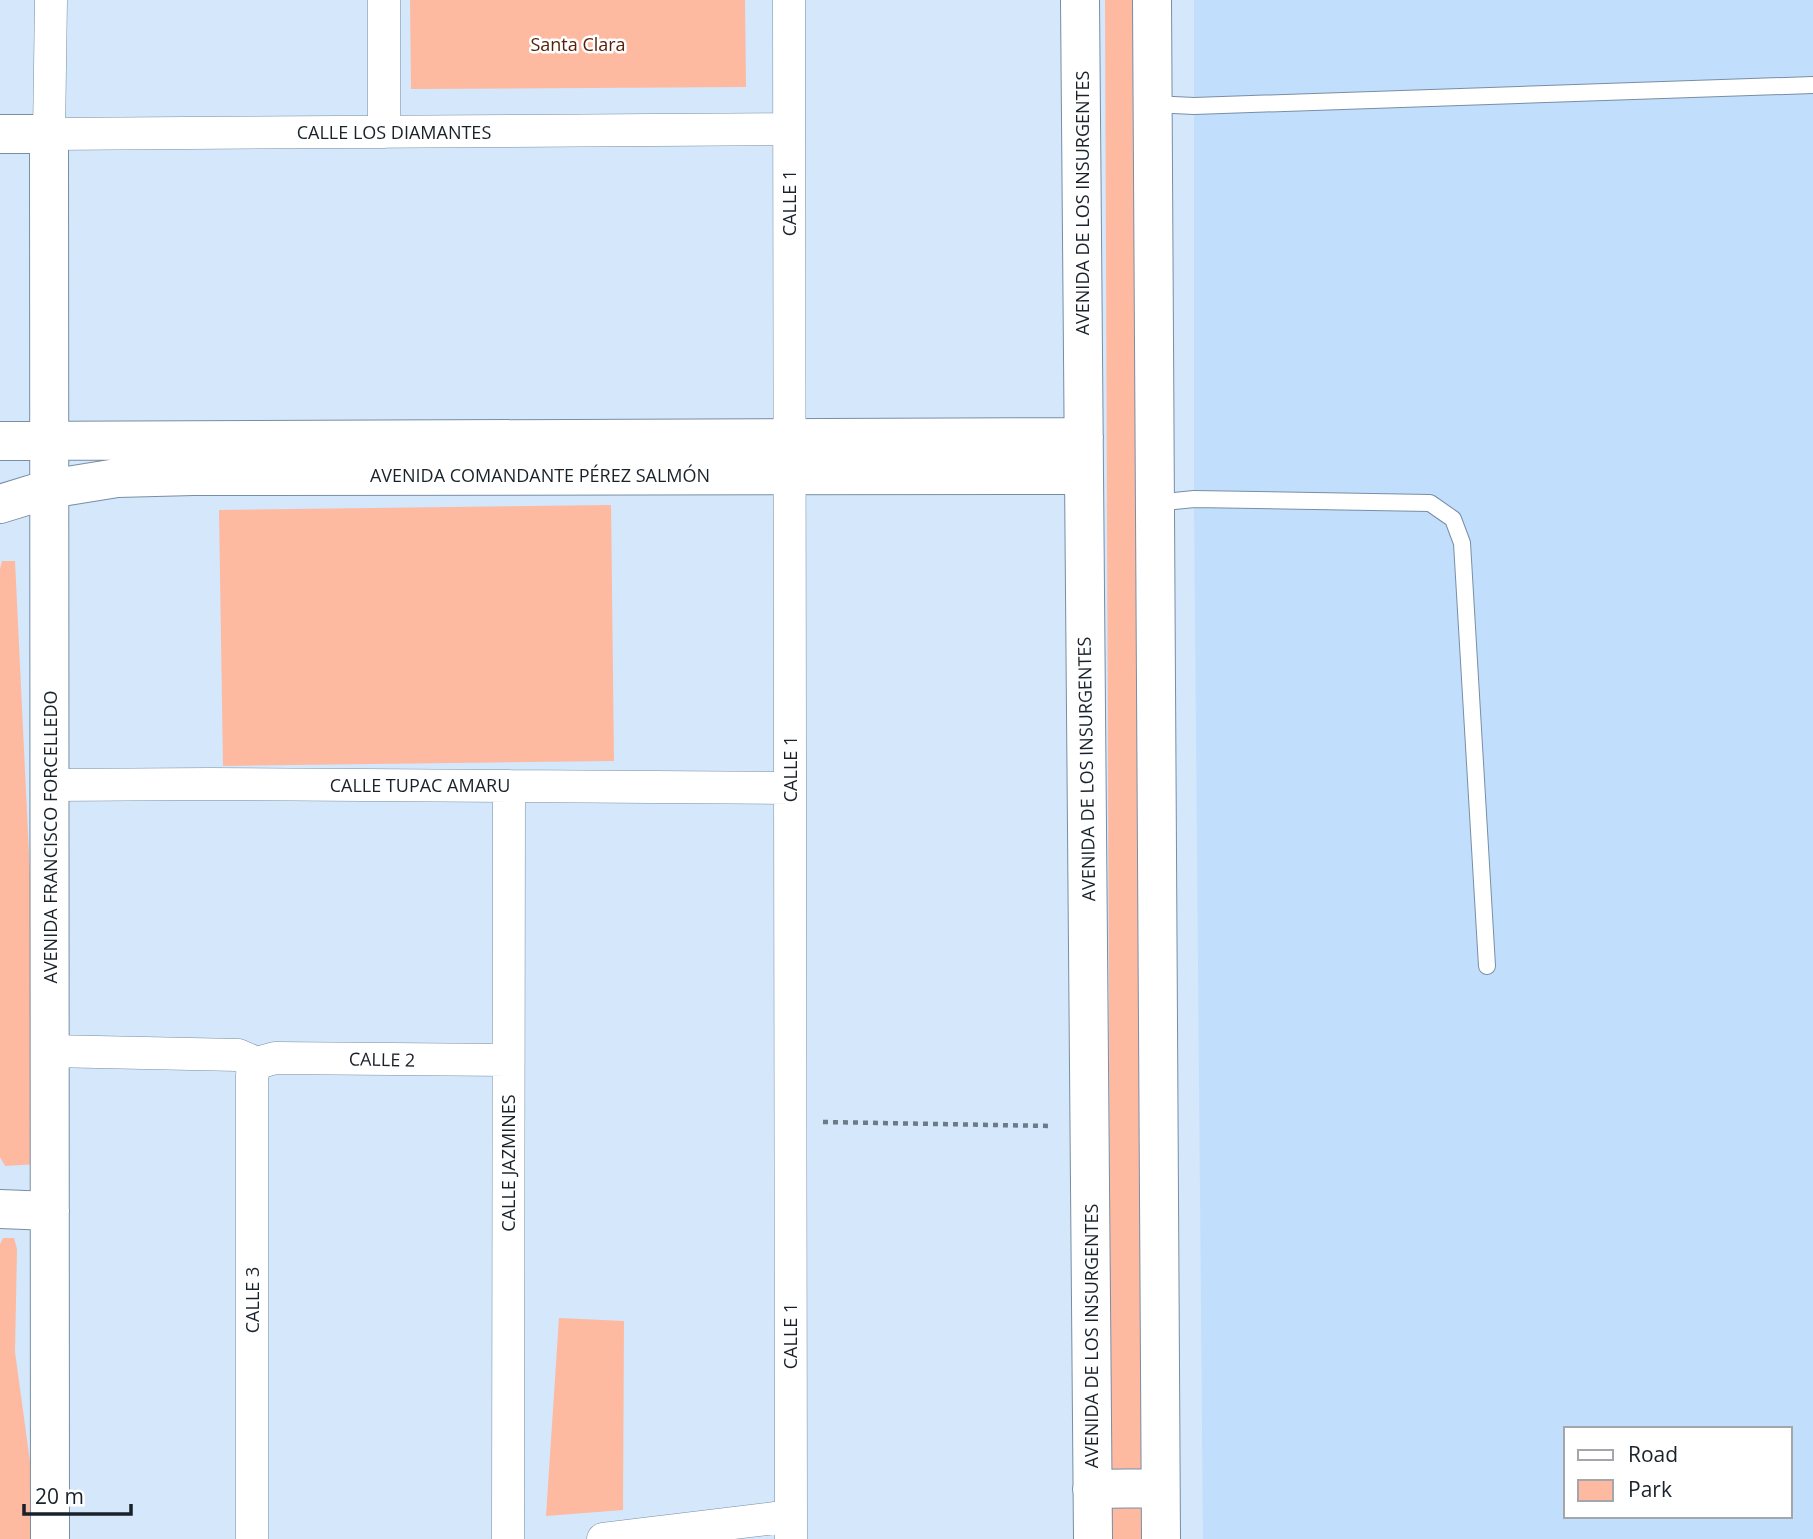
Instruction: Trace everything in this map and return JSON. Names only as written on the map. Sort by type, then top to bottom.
[{"type":"main road","name":"AVENIDA DE LOS INSURGENTES","points":[[1080,0],[1093,1539]]},
{"type":"main road","points":[[1152,0],[1161,1539]]},
{"type":"main road","name":"CALLE LOS DIAMANTES","points":[[0,134],[49,134]]},
{"type":"main road","name":"AVENIDA FRANCISCO FORCELLEDO","points":[[49,134],[50,1539]]},
{"type":"main road","name":"AVENIDA COMANDANTE PÉREZ SALMÓN","points":[[0,504],[50,489],[117,478],[789,456],[1084,437]]},
{"type":"main road","name":"AVENIDA COMANDANTE PÉREZ SALMÓN","points":[[0,441],[789,456],[1084,475]]},
{"type":"main road","points":[[0,1209],[50,1211]]},
{"type":"main road","points":[[1092,1489],[1160,1488]]},
{"type":"street","points":[[49,134],[51,0]]},
{"type":"street","points":[[384,0],[384,132]]},
{"type":"street","name":"CALLE 1","points":[[789,0],[791,1528]]},
{"type":"street","name":"CALLE LOS DIAMANTES","points":[[49,134],[789,129]]},
{"type":"street","name":"CALLE TUPAC AMARU","points":[[50,785],[790,788]]},
{"type":"street","name":"CALLE JAZMINES","points":[[508,1539],[509,786]]},
{"type":"street","points":[[50,1051],[238,1055],[257,1063]]},
{"type":"street","name":"CALLE 2","points":[[257,1063],[275,1058],[508,1060]]},
{"type":"street","name":"CALLE 3","points":[[251,1539],[251,1075],[257,1063]]},
{"type":"street","points":[[603,1539],[791,1528]]},
{"type":"lane","points":[[1153,104],[1208,106],[1813,85]]},
{"type":"lane","points":[[1155,503],[1195,499],[1430,503],[1452,519],[1462,543],[1487,966]]},
{"type":"path","points":[[790,1122],[1090,1126]]},
{"type":"shaded area","points":[[1194,0],[1813,0],[1813,1539],[1203,1539],[1194,499]]},
{"type":"green space","name":"Santa Clara","points":[[410,0],[745,0],[746,87],[411,89]]},
{"type":"green space","points":[[1105,0],[1133,0],[1142,1539],[1111,1539]]},
{"type":"green space","points":[[611,505],[614,761],[223,766],[219,510]]},
{"type":"green space","points":[[2,561],[15,561],[43,1147],[38,1164],[5,1166],[0,1157]]},
{"type":"green space","points":[[3,1238],[14,1238],[17,1249],[15,1352],[34,1491],[34,1539],[0,1539],[0,1244]]},
{"type":"green space","points":[[559,1318],[624,1321],[623,1510],[546,1516]]}]
